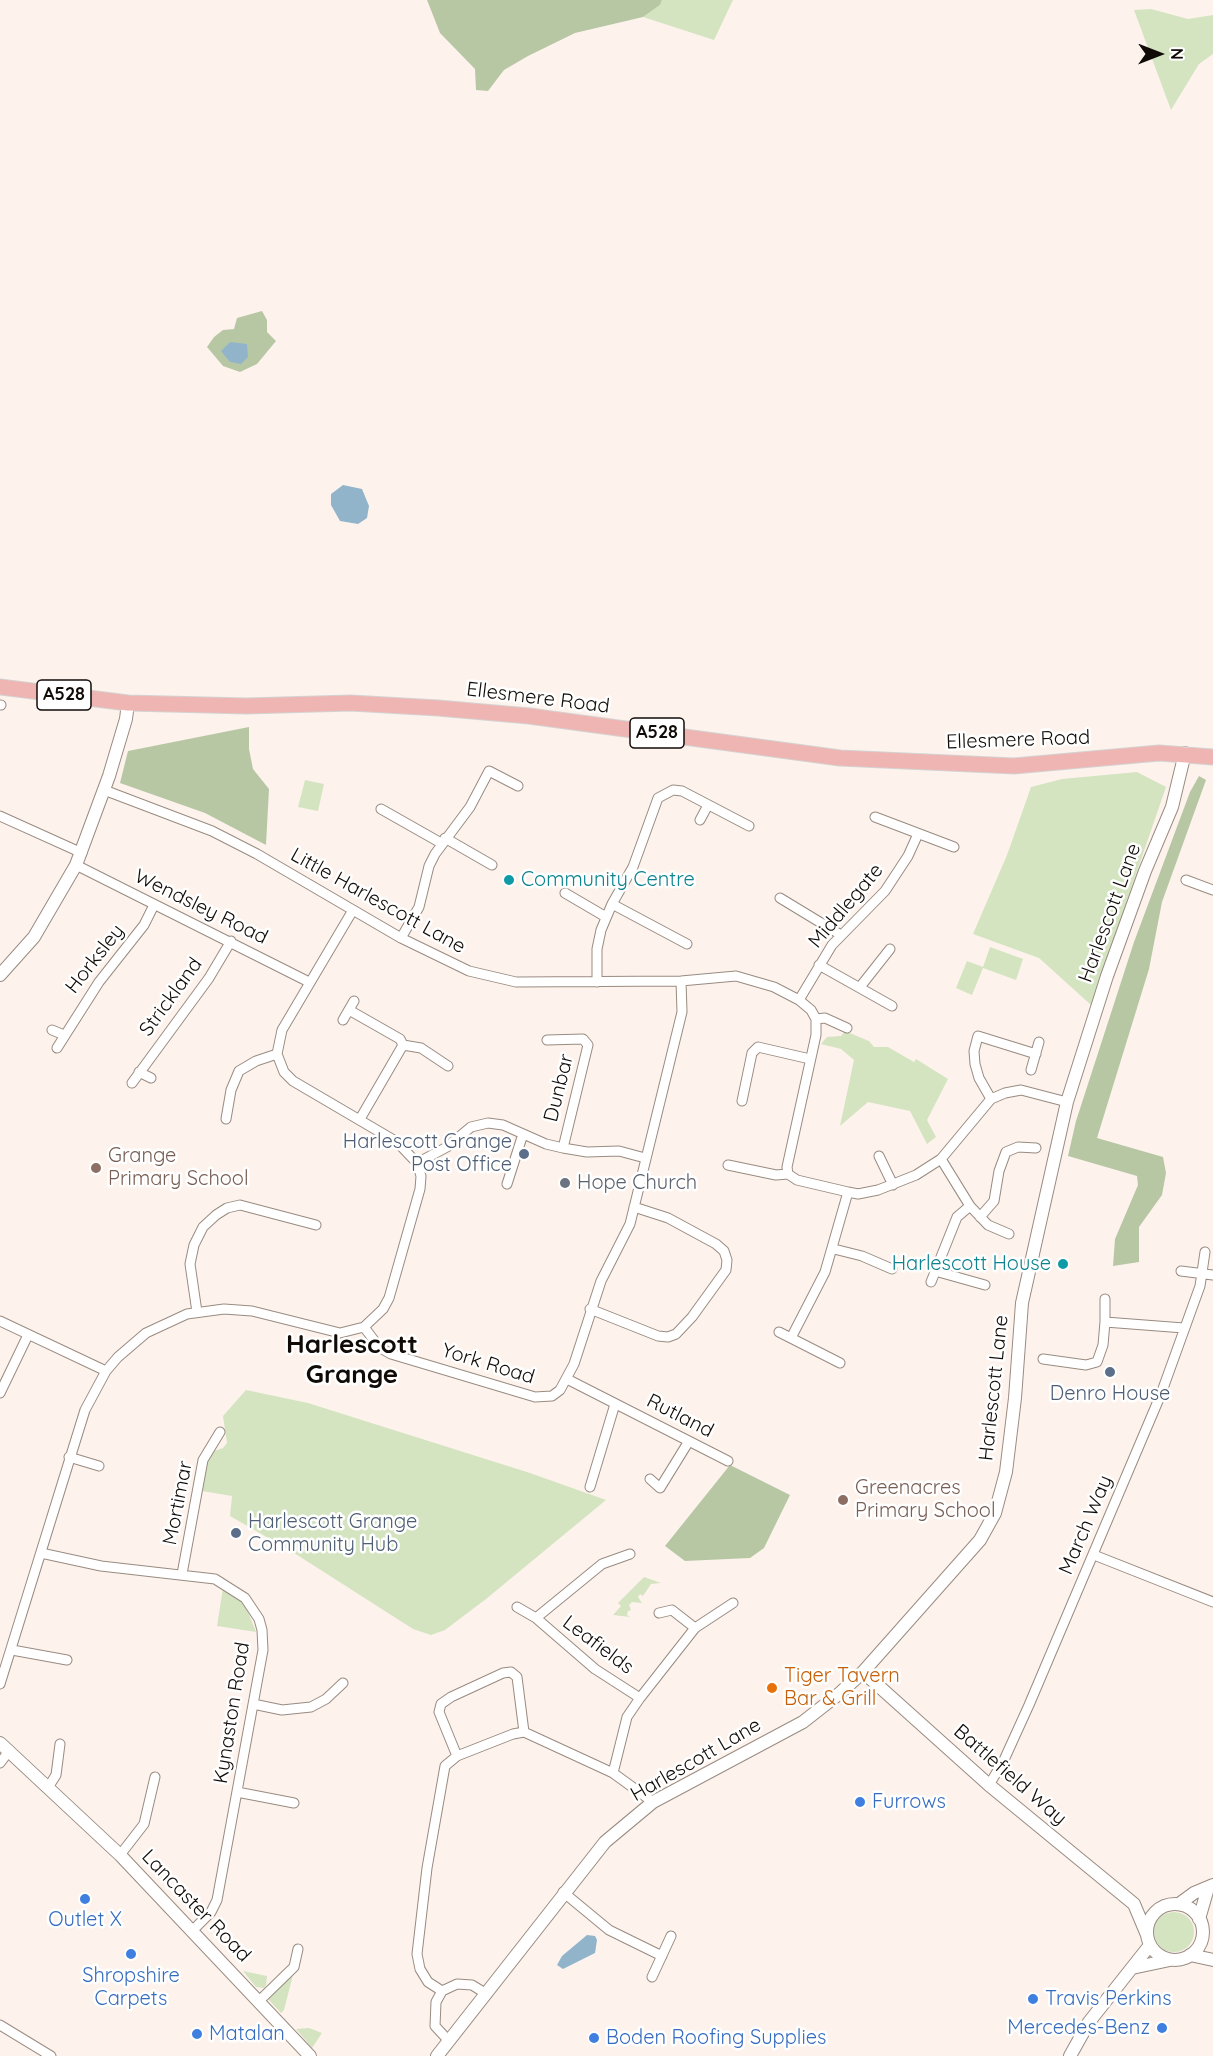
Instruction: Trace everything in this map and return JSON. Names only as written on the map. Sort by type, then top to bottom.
[{"type":"main road","name":"Ellesmere Road","points":[[0,687],[128,703],[246,706],[351,703],[438,708],[529,716],[840,759],[1014,766],[1159,753],[1185,753],[1213,757]]},
{"type":"street","points":[[0,975],[34,937],[79,859],[104,790],[126,719],[128,703]]},
{"type":"street","name":"Harlescott Lane","points":[[437,2056],[563,1892],[605,1842],[653,1802],[803,1722],[863,1672],[980,1540],[995,1513],[1010,1442],[1022,1303],[1066,1102],[1107,976],[1172,807],[1185,753]]},
{"type":"street","points":[[401,938],[419,907],[429,866],[443,840],[461,821],[489,771],[518,786]]},
{"type":"street","name":"Little Harlescott Lane","points":[[104,790],[212,831],[442,960],[490,977],[516,982],[597,982],[681,981],[736,976],[759,981],[799,999],[811,1010],[816,1019]]},
{"type":"street","points":[[597,982],[597,949],[606,917],[633,867],[658,798],[673,790],[695,798],[749,826]]},
{"type":"street","points":[[700,820],[708,805]]},
{"type":"street","points":[[381,809],[492,865]]},
{"type":"street","name":"Wendsley Road","points":[[0,816],[79,859],[154,904],[309,982]]},
{"type":"street","points":[[874,817],[954,847]]},
{"type":"street","name":"Middlegate","points":[[799,999],[841,935],[885,891],[908,856],[918,834]]},
{"type":"street","points":[[1186,880],[1213,890]]},
{"type":"street","points":[[565,893],[606,917]]},
{"type":"street","points":[[780,898],[841,935]]},
{"type":"street","name":"Horksley","points":[[57,1048],[99,982],[144,925],[154,904]]},
{"type":"street","points":[[612,904],[687,944]]},
{"type":"street","points":[[0,1683],[85,1410],[106,1371],[118,1357],[146,1333],[176,1318],[197,1312],[224,1309],[252,1311],[340,1333],[364,1327],[383,1309],[395,1282],[420,1189],[421,1176],[417,1163],[397,1142],[293,1081],[284,1072],[277,1054],[282,1030],[353,910]]},
{"type":"street","name":"Strickland","points":[[132,1083],[209,978],[231,941]]},
{"type":"street","points":[[860,987],[890,949]]},
{"type":"street","points":[[819,966],[892,1006]]},
{"type":"street","points":[[567,1379],[590,1309],[601,1281],[624,1240],[634,1207],[682,1012],[681,981]]},
{"type":"street","points":[[343,1020],[352,1005],[400,1039],[403,1045]]},
{"type":"street","points":[[788,1174],[787,1167],[810,1059],[816,1019],[825,1018],[847,1028]]},
{"type":"street","points":[[52,1030],[64,1035]]},
{"type":"street","points":[[991,1099],[979,1078],[975,1064],[974,1051],[978,1036],[1036,1054]]},
{"type":"street","name":"Dunbar","points":[[547,1040],[583,1039],[588,1045],[563,1148]]},
{"type":"street","points":[[1031,1070],[1039,1042]]},
{"type":"street","points":[[360,1119],[403,1045]]},
{"type":"street","points":[[403,1045],[421,1048],[448,1066]]},
{"type":"street","points":[[755,1096],[743,1097],[752,1053],[758,1047],[810,1059]]},
{"type":"street","points":[[226,1119],[231,1090],[239,1071],[256,1061],[277,1054]]},
{"type":"street","points":[[139,1072],[151,1078]]},
{"type":"street","points":[[739,1156],[732,1166],[776,1175],[788,1174],[797,1180],[848,1192],[868,1192],[893,1185],[941,1159],[991,1099],[1005,1092],[1021,1090],[1066,1102]]},
{"type":"street","points":[[417,1163],[447,1147],[471,1127],[488,1123],[503,1125],[546,1144],[563,1148],[587,1152],[619,1151],[645,1158]]},
{"type":"street","points":[[507,1184],[523,1134]]},
{"type":"street","points":[[980,1217],[994,1201],[999,1171],[1006,1152],[1018,1147],[1036,1148]]},
{"type":"street","points":[[879,1156],[893,1185]]},
{"type":"street","points":[[941,1159],[969,1206],[997,1231],[1009,1234]]},
{"type":"street","points":[[791,1338],[825,1272],[834,1249],[848,1192]]},
{"type":"street","points":[[197,1312],[190,1264],[194,1245],[203,1227],[216,1215],[227,1208],[240,1205],[316,1225]]},
{"type":"street","points":[[931,1282],[957,1217],[969,1206]]},
{"type":"street","points":[[590,1309],[658,1336],[668,1337],[682,1328],[726,1269],[728,1260],[724,1251],[716,1244],[668,1218],[634,1207]]},
{"type":"street","points":[[834,1249],[862,1256],[892,1269]]},
{"type":"street","name":"March Way","points":[[989,1785],[1004,1760],[1163,1390],[1202,1273],[1205,1252]]},
{"type":"street","points":[[935,1271],[985,1285]]},
{"type":"street","points":[[1181,1271],[1213,1275]]},
{"type":"street","points":[[1042,1359],[1086,1365],[1097,1362],[1105,1322],[1105,1299]]},
{"type":"street","points":[[0,1321],[106,1371]]},
{"type":"street","points":[[1105,1322],[1184,1328]]},
{"type":"street","name":"York Road","points":[[364,1327],[379,1347],[391,1354],[535,1397],[552,1395],[560,1390],[567,1379]]},
{"type":"street","points":[[779,1332],[840,1363]]},
{"type":"street","points":[[0,1393],[28,1335]]},
{"type":"street","name":"Rutland","points":[[567,1379],[728,1461]]},
{"type":"street","name":"Rutland","points":[[590,1487],[615,1404]]},
{"type":"street","name":"Mortimar","points":[[182,1574],[203,1460],[220,1432]]},
{"type":"street","name":"Mortimar","points":[[214,1441],[223,1448]]},
{"type":"street","points":[[650,1479],[663,1491],[689,1441]]},
{"type":"street","points":[[69,1457],[99,1466]]},
{"type":"street","name":"Kynaston Road","points":[[41,1553],[102,1566],[215,1579],[227,1584],[253,1607],[262,1630],[263,1645],[217,1900],[212,1912],[192,1931]]},
{"type":"street","name":"Leafields","points":[[536,1618],[602,1564],[630,1554]]},
{"type":"street","points":[[1094,1555],[1213,1602]]},
{"type":"street","points":[[613,1773],[627,1717],[640,1698],[695,1628],[733,1603]]},
{"type":"street","name":"Leafields","points":[[517,1607],[536,1618],[595,1669],[640,1698]]},
{"type":"street","points":[[659,1613],[672,1607],[695,1628]]},
{"type":"street","points":[[12,1650],[67,1660]]},
{"type":"street","points":[[457,1756],[439,1712],[441,1704],[503,1673],[511,1672],[517,1677],[524,1732]]},
{"type":"street","name":"Battlefield Way","points":[[863,1672],[989,1785],[1134,1904],[1148,1940]]},
{"type":"street","points":[[253,1704],[282,1710],[311,1707],[326,1699],[343,1683]]},
{"type":"street","points":[[442,1991],[428,1982],[420,1969],[417,1954],[432,1837],[445,1766],[457,1756],[513,1734],[524,1732],[613,1773],[653,1802]]},
{"type":"street","points":[[49,1786],[56,1775],[60,1744]]},
{"type":"street","points":[[0,1762],[5,1747]]},
{"type":"street","name":"Lancaster Road","points":[[5,1747],[120,1855],[310,2056]]},
{"type":"street","points":[[120,1855],[144,1824],[155,1777]]},
{"type":"street","points":[[237,1792],[294,1803]]},
{"type":"street","points":[[1134,1904],[1164,1906],[1179,1904],[1194,1893],[1211,1887]]},
{"type":"street","points":[[1199,1919],[1211,1887]]},
{"type":"street","points":[[563,1892],[609,1930],[662,1956]]},
{"type":"street","points":[[1179,1904],[1194,1912],[1199,1919],[1202,1936],[1213,1952]]},
{"type":"street","points":[[1070,2056],[1089,2022],[1132,1968],[1148,1940],[1151,1918],[1164,1906]]},
{"type":"street","points":[[652,1977],[671,1936]]},
{"type":"street","points":[[1132,1968],[1190,1955],[1196,1950],[1202,1936]]},
{"type":"street","points":[[1148,1940],[1159,1955],[1171,1960]]},
{"type":"street","points":[[259,2001],[294,1967],[298,1949]]},
{"type":"street","points":[[1190,1955],[1213,1960]]},
{"type":"street","points":[[448,2040],[435,2026],[436,2002],[442,1991],[457,1984],[472,1985],[485,1993]]},
{"type":"street","points":[[0,2025],[51,2056]]},
{"type":"green space","points":[[427,0],[662,0],[660,5],[643,17],[575,33],[528,56],[504,70],[488,91],[476,90],[475,69],[440,33]]},
{"type":"green space","points":[[662,0],[733,0],[714,40],[643,17],[660,5]]},
{"type":"green space","points":[[1151,9],[1188,19],[1213,15],[1213,54],[1199,64],[1171,110],[1134,10]]},
{"type":"green space","points":[[262,311],[267,320],[267,332],[276,341],[257,364],[240,372],[223,366],[207,347],[214,337],[223,330],[234,329],[237,318]]},
{"type":"green space","points":[[249,727],[249,749],[253,769],[269,789],[266,845],[205,813],[120,783],[128,751]]},
{"type":"green space","points":[[1137,772],[1166,787],[1091,1005],[1039,958],[973,934],[1007,855],[1031,787],[1062,779]]},
{"type":"green space","points":[[1199,776],[1206,780],[1162,902],[1149,969],[1097,1138],[1163,1157],[1166,1173],[1162,1195],[1139,1227],[1139,1262],[1113,1266],[1115,1239],[1138,1185],[1137,1176],[1068,1156],[1076,1121],[1134,942],[1190,792]]},
{"type":"green space","points":[[305,780],[324,784],[318,811],[298,807]]},
{"type":"green space","points":[[990,947],[1023,959],[1016,980],[983,968],[972,995],[956,988],[967,961],[983,967]]},
{"type":"green space","points":[[845,1031],[869,1041],[874,1047],[888,1047],[914,1062],[916,1059],[948,1079],[927,1120],[936,1137],[927,1144],[910,1111],[868,1102],[840,1126],[854,1060],[841,1049],[821,1044],[827,1037],[841,1036]]},
{"type":"green space","points":[[246,1390],[308,1403],[530,1473],[606,1500],[486,1599],[445,1630],[431,1635],[413,1629],[291,1551],[230,1516],[232,1496],[202,1491],[209,1453],[223,1448],[227,1443],[223,1416]]},
{"type":"green space","points":[[730,1465],[790,1495],[764,1548],[750,1558],[685,1561],[665,1546]]},
{"type":"green space","points":[[644,1577],[661,1583],[651,1584],[643,1596],[640,1594],[638,1597],[642,1603],[632,1602],[629,1605],[631,1610],[627,1615],[630,1617],[613,1615],[621,1606],[618,1603]]},
{"type":"green space","points":[[223,1588],[237,1596],[246,1607],[256,1632],[217,1626]]},
{"type":"green space","points":[[1174,1912],[1188,1918],[1194,1932],[1188,1946],[1174,1952],[1160,1946],[1154,1932],[1160,1918]]},
{"type":"green space","points":[[243,1971],[267,1976],[264,1988],[256,1987]]},
{"type":"green space","points":[[294,1971],[284,2010],[281,2013],[269,2000],[269,1996]]},
{"type":"green space","points":[[309,2028],[322,2033],[312,2048],[296,2029]]},
{"type":"water","points":[[230,342],[247,344],[248,357],[241,364],[230,362],[221,351]]},
{"type":"water","points":[[343,485],[362,489],[369,506],[367,518],[358,524],[340,521],[331,505],[331,494]]},
{"type":"water","points":[[587,1935],[595,1936],[597,1940],[595,1953],[563,1969],[557,1965],[562,1956]]},
{"type":"place","name":"Community Centre","points":[[509,880]]},
{"type":"place","name":"Harlescott Grange Post Office","points":[[524,1154]]},
{"type":"place","name":"Grange Primary School","points":[[96,1168]]},
{"type":"place","name":"Hope Church","points":[[565,1183]]},
{"type":"place","name":"Harlescott House","points":[[1063,1264]]},
{"type":"place","name":"Denro House","points":[[1110,1372]]},
{"type":"place","name":"Greenacres Primary School","points":[[843,1500]]},
{"type":"place","name":"Harlescott Grange Community Hub","points":[[236,1533]]},
{"type":"place","name":"Tiger Tavern Bar & Grill","points":[[772,1688]]},
{"type":"place","name":"Furrows","points":[[860,1802]]},
{"type":"place","name":"Outlet X","points":[[85,1899]]},
{"type":"place","name":"Shropshire Carpets","points":[[131,1954]]},
{"type":"place","name":"Travis Perkins","points":[[1033,1999]]},
{"type":"place","name":"Mercedes-Benz","points":[[1162,2028]]},
{"type":"place","name":"Matalan","points":[[197,2034]]},
{"type":"place","name":"Boden Roofing Supplies","points":[[594,2038]]},
{"type":"district","name":"Harlescott Grange","points":[[352,1360]]}]
